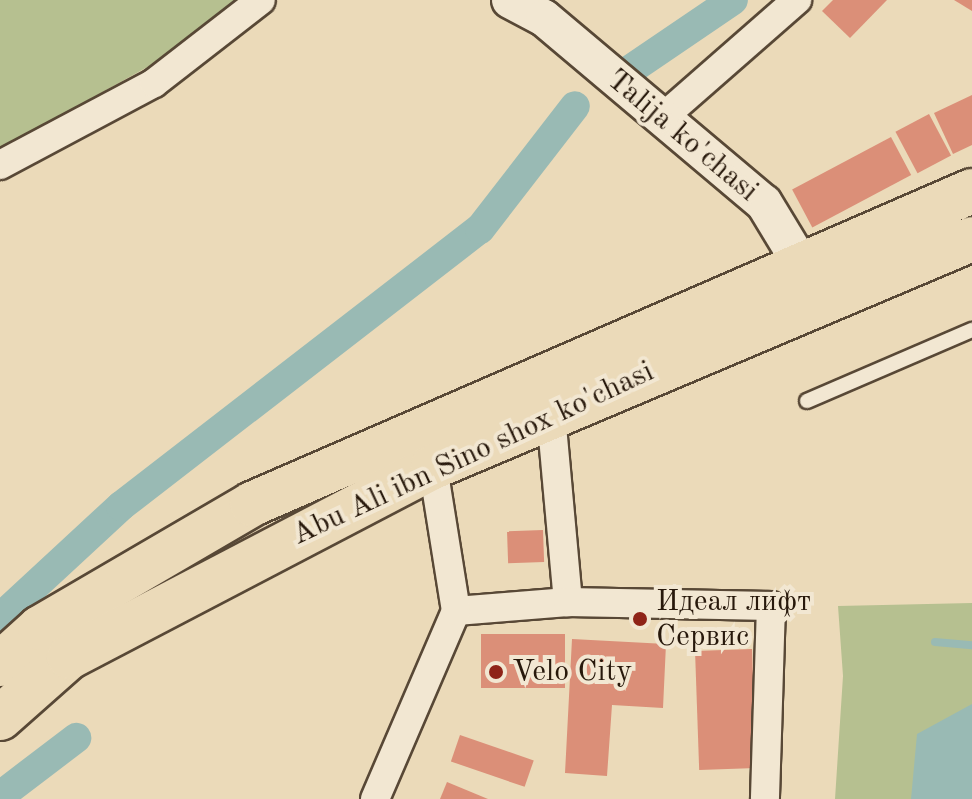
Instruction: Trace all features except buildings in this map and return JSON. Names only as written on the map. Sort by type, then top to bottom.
[{"type":"main road","name":"Abu Ali ibn Sino shox ko'chasi","points":[[0,718],[69,657],[433,467],[477,426],[551,415],[813,282],[972,191]]},
{"type":"main road","name":"Abu Ali ibn Sino shox ko'chasi","points":[[0,664],[40,628],[252,504],[477,426],[813,282],[972,239]]},
{"type":"street","points":[[0,165],[154,83],[261,0]]},
{"type":"street","name":"Talija ko'chasi","points":[[510,0],[544,18],[764,203],[813,282]]},
{"type":"street","points":[[661,119],[797,0]]},
{"type":"street","points":[[551,415],[568,602]]},
{"type":"street","points":[[375,799],[456,611],[433,467]]},
{"type":"street","points":[[456,611],[568,602],[771,606],[765,799]]},
{"type":"lane","points":[[807,401],[972,330]]},
{"type":"green space","points":[[0,0],[244,0],[151,65],[0,149]]},
{"type":"green space","points":[[972,603],[972,799],[835,799],[843,676],[838,606]]},
{"type":"water","points":[[972,704],[972,799],[911,799],[917,734]]},
{"type":"waterway","points":[[627,72],[733,0]]},
{"type":"waterway","points":[[0,618],[121,506],[480,229],[575,106]]},
{"type":"waterway","points":[[935,642],[972,645]]},
{"type":"waterway","points":[[0,796],[76,738]]},
{"type":"place","name":"Идеал лифт Сервис","points":[[640,619]]},
{"type":"place","name":"Velo City","points":[[496,672]]}]
